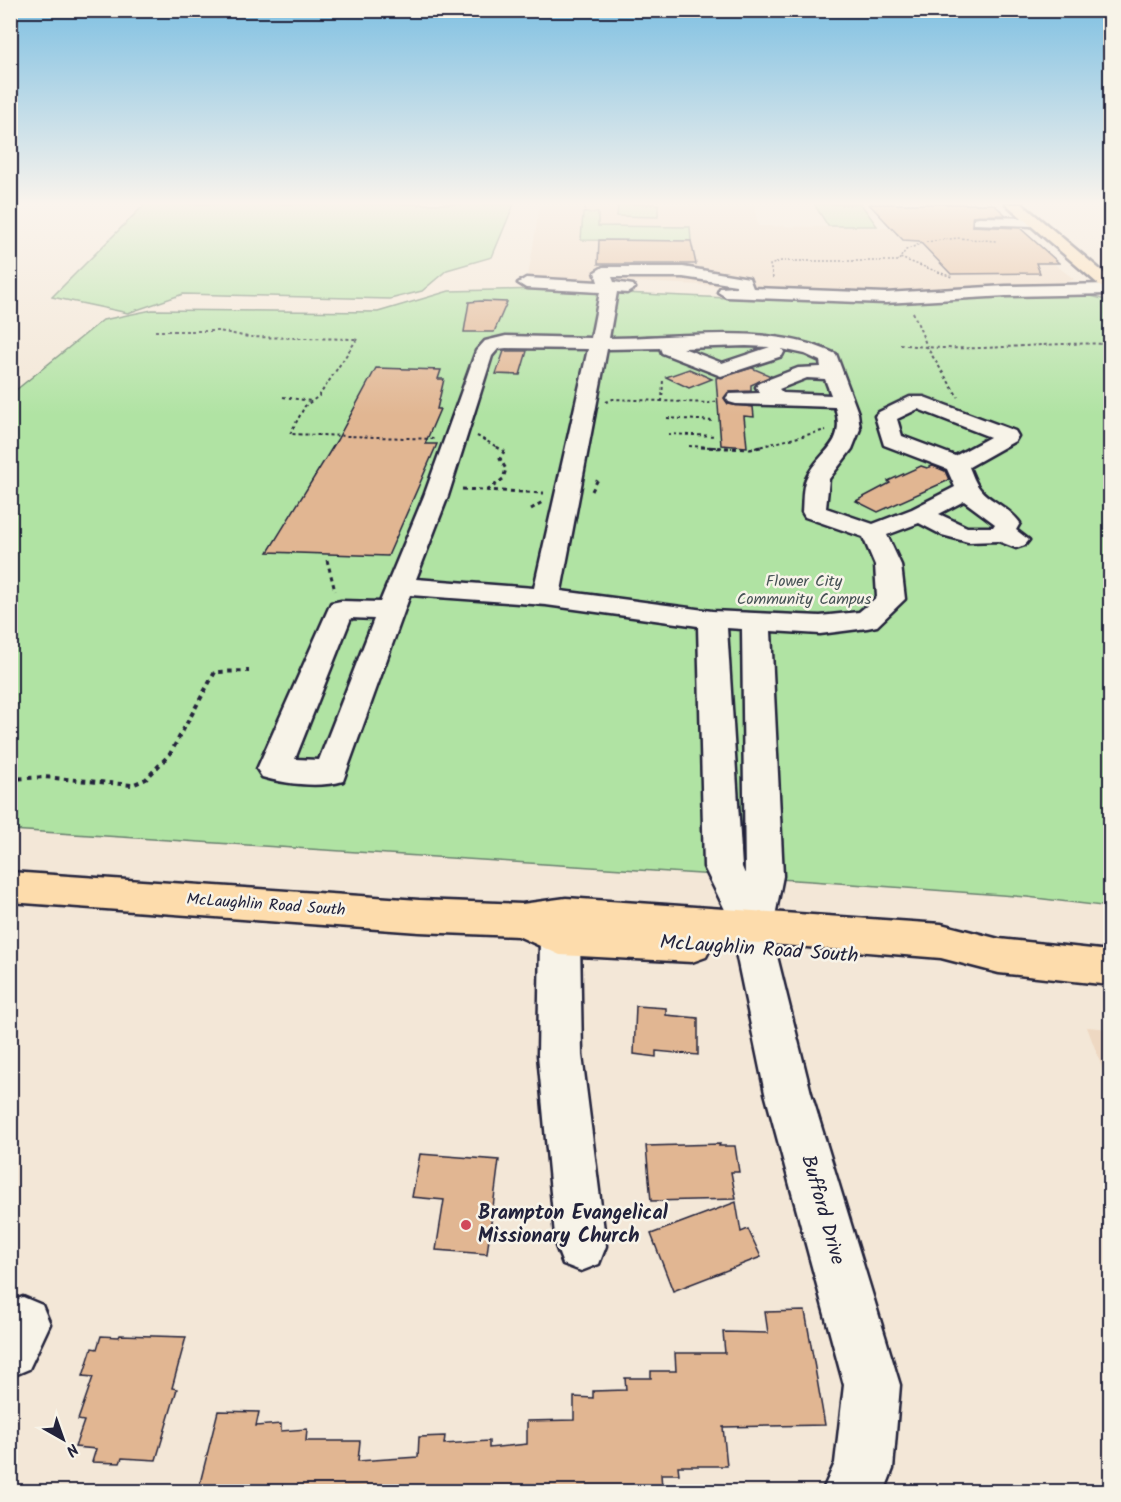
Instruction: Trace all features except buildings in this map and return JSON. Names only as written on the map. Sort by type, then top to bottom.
[{"type":"main road","points":[[1094,274],[1110,288]]},
{"type":"main road","name":"McLaughlin Road South","points":[[10,887],[419,916],[541,929],[754,937],[940,963],[999,956],[1110,968]]},
{"type":"street","points":[[546,597],[609,293],[604,274]]},
{"type":"street","points":[[697,274],[743,281],[746,293]]},
{"type":"street","points":[[526,283],[653,289]]},
{"type":"street","points":[[688,290],[868,298],[1110,288]]},
{"type":"street","points":[[873,532],[888,565],[891,599],[867,620],[820,625],[712,619],[546,597],[395,598],[341,609],[274,769],[331,773],[395,598],[436,496],[483,355],[492,345],[506,342],[656,344],[778,342],[814,349],[829,358],[831,373],[849,428],[839,455],[818,477],[814,512],[873,532],[921,514],[968,489],[956,465],[892,440],[886,416],[917,400],[1007,436],[956,465]]},
{"type":"street","points":[[656,344],[721,370],[776,352],[778,342]]},
{"type":"street","points":[[777,399],[766,387],[805,372],[831,373]]},
{"type":"street","points":[[736,398],[842,401]]},
{"type":"street","points":[[921,514],[951,531],[976,538],[1011,538],[1008,524],[995,510],[965,491]]},
{"type":"street","points":[[712,619],[723,867],[754,937]]},
{"type":"street","points":[[754,937],[764,876],[756,622]]},
{"type":"street","points":[[541,929],[560,1054],[581,1246]]},
{"type":"street","name":"Bufford Drive","points":[[754,937],[788,1093],[872,1385],[864,1469],[852,1491]]},
{"type":"path","points":[[772,274],[774,279]]},
{"type":"path","points":[[946,274],[954,277]]},
{"type":"path","points":[[909,303],[928,349],[973,421]]},
{"type":"path","points":[[155,331],[219,331],[248,337],[357,339],[319,396],[305,406],[290,434],[444,440]]},
{"type":"path","points":[[900,344],[928,349],[1011,347],[1032,344],[1110,344]]},
{"type":"path","points":[[662,402],[663,379]]},
{"type":"path","points":[[283,397],[312,401]]},
{"type":"path","points":[[585,404],[603,403],[613,399],[709,404],[736,398]]},
{"type":"path","points":[[667,418],[714,421]]},
{"type":"path","points":[[689,446],[751,449],[822,430],[849,428]]},
{"type":"path","points":[[471,432],[504,451],[500,459],[506,469],[504,477],[487,490]]},
{"type":"path","points":[[668,434],[716,436]]},
{"type":"path","points":[[452,489],[566,494]]},
{"type":"path","points":[[327,560],[341,609]]},
{"type":"path","points":[[10,779],[44,777],[132,785],[145,781],[162,766],[215,672],[221,670],[249,671]]},
{"type":"shaded area","points":[[528,274],[1068,274],[1074,279],[1063,284],[1009,285],[899,294],[528,277]]},
{"type":"shaded area","points":[[1087,1027],[1110,1029],[1110,1089]]},
{"type":"green space","points":[[75,274],[442,274],[422,291],[390,299],[183,294],[128,313],[52,297]]},
{"type":"green space","name":"Flower City Community Campus","points":[[544,289],[885,303],[1063,293],[1089,296],[1110,302],[1110,907],[1027,897],[811,881],[11,830],[11,394],[103,320],[152,310],[378,312],[449,291]]},
{"type":"place","name":"Brampton Evangelical Missionary Church","points":[[466,1225]]}]
